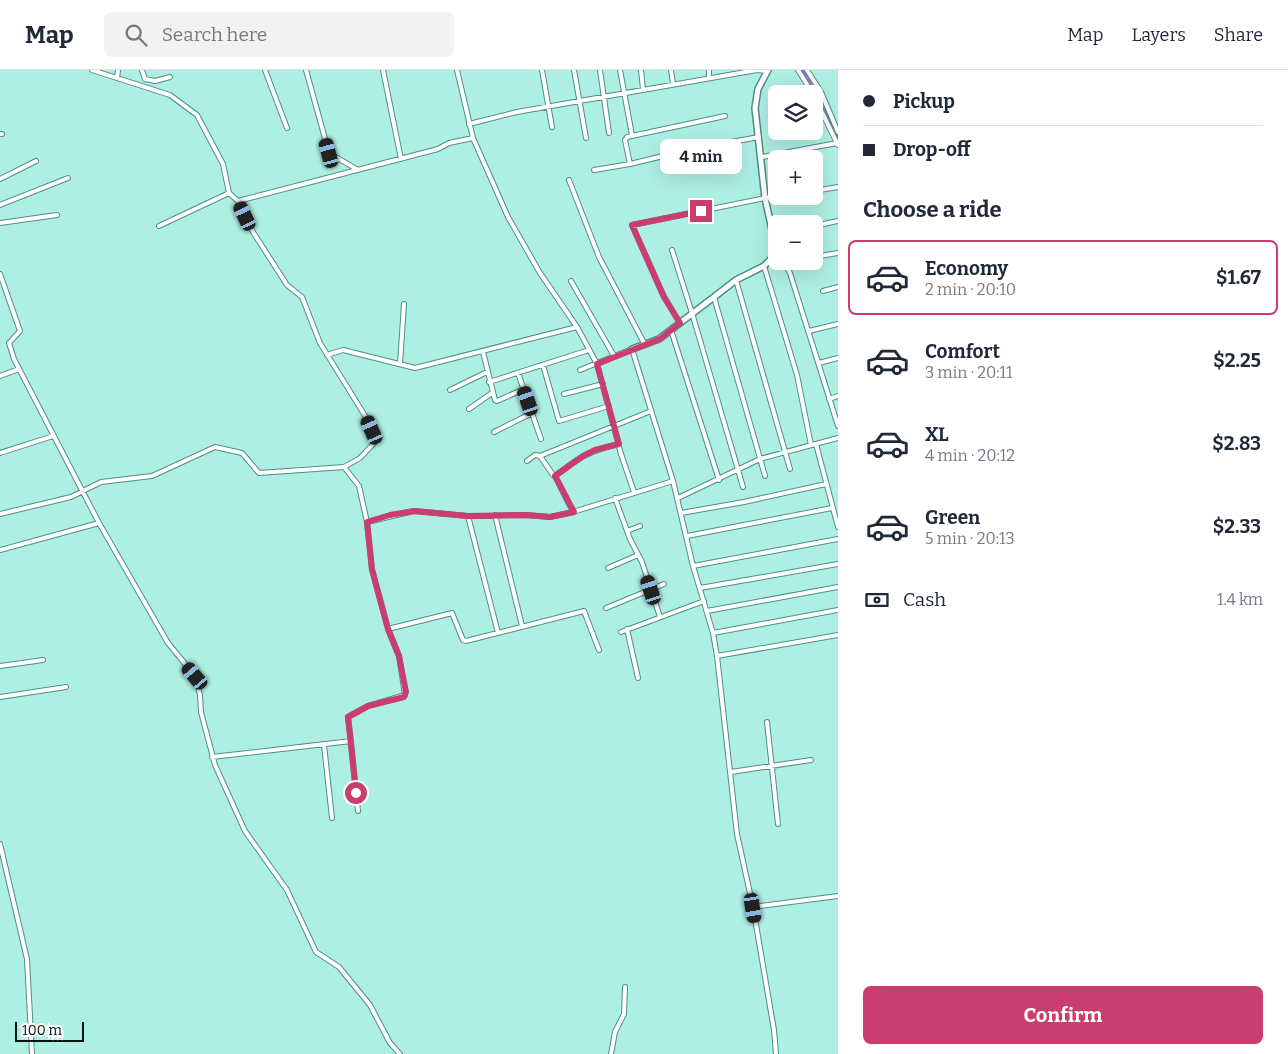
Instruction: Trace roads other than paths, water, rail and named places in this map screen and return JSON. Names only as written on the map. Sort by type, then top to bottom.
[{"type":"street","points":[[0,514],[71,497],[101,482],[152,476],[215,447],[242,453],[259,473],[344,467],[360,458],[376,441],[367,419],[320,343],[302,297],[287,285],[253,232],[238,200],[229,193],[223,164],[197,115],[170,95],[92,70]]},
{"type":"street","points":[[117,78],[118,70]]},
{"type":"street","points":[[142,70],[145,79],[155,81],[170,77]]},
{"type":"street","points":[[265,70],[287,128]]},
{"type":"street","points":[[306,70],[329,153],[358,170]]},
{"type":"street","points":[[383,70],[401,159]]},
{"type":"street","points":[[456,70],[473,138],[508,217],[540,273],[577,328],[597,364],[621,454],[634,492]]},
{"type":"street","points":[[542,70],[552,127]]},
{"type":"street","points":[[574,70],[586,138]]},
{"type":"street","points":[[600,70],[609,133]]},
{"type":"street","points":[[620,70],[632,135]]},
{"type":"street","points":[[641,70],[643,89]]},
{"type":"street","points":[[671,70],[673,84]]},
{"type":"street","points":[[708,70],[709,78]]},
{"type":"street","points":[[469,124],[549,106],[643,89],[758,70],[768,70],[758,89],[756,108],[766,198],[770,215]]},
{"type":"street","points":[[798,70],[807,85]]},
{"type":"street","points":[[807,70],[821,92],[838,132]]},
{"type":"street","points":[[762,157],[838,144],[823,115]]},
{"type":"street","points":[[630,164],[625,140],[627,137],[726,116]]},
{"type":"street","points":[[594,170],[759,137]]},
{"type":"street","points":[[238,200],[401,159],[438,149],[449,143],[473,138]]},
{"type":"street","points":[[0,180],[36,161]]},
{"type":"street","points":[[0,205],[68,178]]},
{"type":"street","points":[[569,180],[599,257],[645,345]]},
{"type":"street","points":[[823,190],[838,187]]},
{"type":"street","points":[[159,226],[229,193]]},
{"type":"street","points":[[680,323],[664,297],[632,225],[766,198]]},
{"type":"street","points":[[0,224],[57,215]]},
{"type":"street","points":[[823,224],[838,221]]},
{"type":"street","points":[[672,250],[743,486]]},
{"type":"street","points":[[823,256],[838,253]]},
{"type":"street","points":[[580,370],[660,339],[736,280],[764,266],[768,262]]},
{"type":"street","points":[[764,266],[797,375],[811,445]]},
{"type":"street","points":[[788,270],[838,426]]},
{"type":"street","points":[[0,274],[20,331],[9,343],[19,369],[99,523],[168,644],[195,676],[200,695],[201,712],[212,757],[245,831],[287,890],[316,952],[339,967],[370,1005],[390,1043],[400,1054]]},
{"type":"street","points":[[736,280],[790,469]]},
{"type":"street","points":[[571,281],[614,356]]},
{"type":"street","points":[[822,291],[838,287]]},
{"type":"street","points":[[714,297],[765,476]]},
{"type":"street","points":[[400,364],[404,304]]},
{"type":"street","points":[[809,331],[838,324]]},
{"type":"street","points":[[327,355],[343,350],[415,368],[577,328]]},
{"type":"street","points":[[671,330],[719,480]]},
{"type":"street","points":[[632,349],[674,480],[693,566],[713,633],[731,772],[736,834],[753,908],[774,1030],[776,1054]]},
{"type":"street","points":[[489,382],[589,350]]},
{"type":"street","points":[[483,352],[494,400],[497,401],[524,389]]},
{"type":"street","points":[[819,364],[838,358]]},
{"type":"street","points":[[543,365],[559,420],[609,406]]},
{"type":"street","points":[[0,376],[19,369]]},
{"type":"street","points":[[450,390],[487,372]]},
{"type":"street","points":[[518,373],[541,439]]},
{"type":"street","points":[[564,394],[603,384]]},
{"type":"street","points":[[469,409],[492,393]]},
{"type":"street","points":[[829,398],[838,396]]},
{"type":"street","points":[[528,461],[536,455],[540,456],[651,411]]},
{"type":"street","points":[[494,432],[532,413]]},
{"type":"street","points":[[0,453],[53,436]]},
{"type":"street","points":[[678,498],[760,459],[838,438]]},
{"type":"street","points":[[555,476],[583,456],[595,450],[619,444]]},
{"type":"street","points":[[816,444],[838,527]]},
{"type":"street","points":[[540,456],[555,476],[574,512]]},
{"type":"street","points":[[344,467],[359,486],[367,522],[372,570],[388,629],[399,656],[405,695],[368,706],[348,717],[358,811]]},
{"type":"street","points":[[367,522],[390,515],[414,511],[468,516],[550,517],[574,512],[674,480]]},
{"type":"street","points":[[681,513],[744,502],[826,484]]},
{"type":"street","points":[[614,498],[642,562],[660,617]]},
{"type":"street","points":[[687,536],[832,508]]},
{"type":"street","points":[[495,515],[522,626]]},
{"type":"street","points":[[468,516],[498,633]]},
{"type":"street","points":[[0,550],[99,523]]},
{"type":"street","points":[[627,531],[640,526]]},
{"type":"street","points":[[693,566],[838,539]]},
{"type":"street","points":[[608,568],[638,555]]},
{"type":"street","points":[[700,588],[838,564]]},
{"type":"street","points":[[606,608],[664,584]]},
{"type":"street","points":[[706,611],[838,587]]},
{"type":"street","points":[[621,632],[704,601]]},
{"type":"street","points":[[713,633],[838,610]]},
{"type":"street","points":[[388,629],[452,613],[464,641],[584,611],[599,650]]},
{"type":"street","points":[[627,629],[638,678]]},
{"type":"street","points":[[717,656],[838,635]]},
{"type":"street","points":[[0,666],[43,660]]},
{"type":"street","points":[[0,696],[66,687]]},
{"type":"street","points":[[767,722],[778,824]]},
{"type":"street","points":[[212,757],[351,741]]},
{"type":"street","points":[[324,745],[332,818]]},
{"type":"street","points":[[731,772],[811,760]]},
{"type":"street","points":[[0,844],[28,959],[32,1054]]},
{"type":"street","points":[[753,908],[838,896]]},
{"type":"street","points":[[611,1054],[615,1032],[624,1014],[625,987]]},
{"type":"waterway","points":[[802,70],[838,138]]}]
